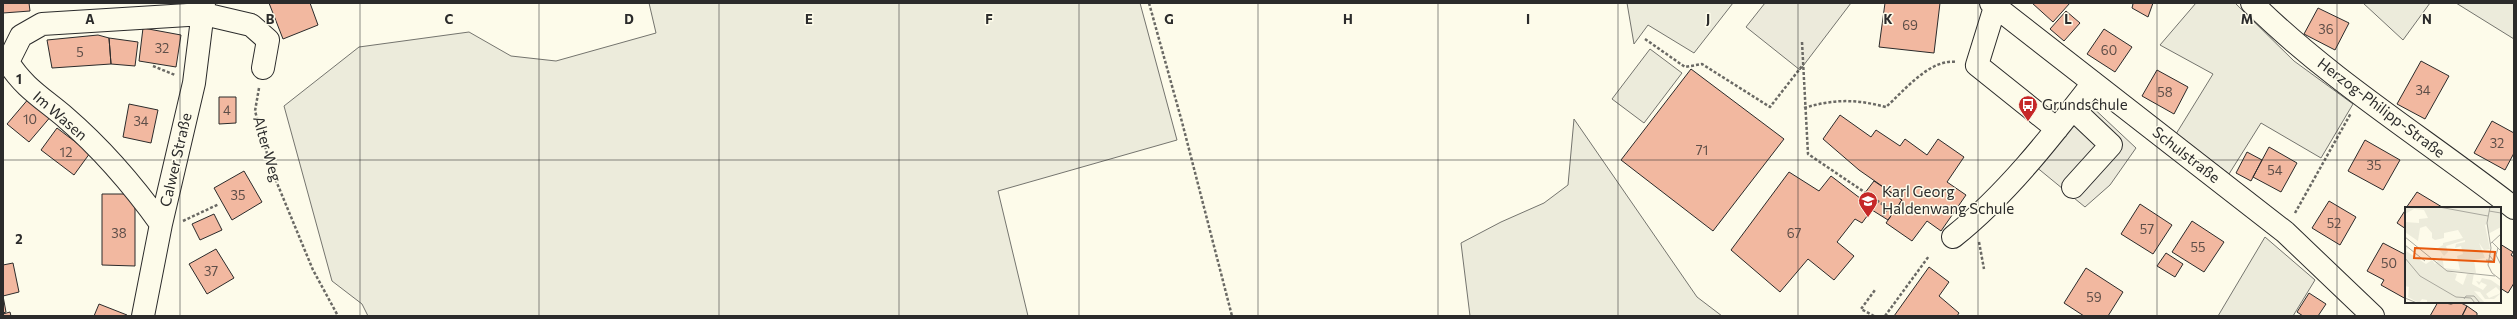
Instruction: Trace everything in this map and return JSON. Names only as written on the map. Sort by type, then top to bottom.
[{"type":"street","name":"Herzog-Philipp-Straße","points":[[2252,3],[2283,34],[2360,94],[2514,208]]},
{"type":"street","points":[[1993,5],[1977,65],[2057,129]]},
{"type":"street","name":"Schulstraße","points":[[1993,5],[2285,232],[2373,316]]},
{"type":"street","points":[[204,8],[251,25],[268,40],[263,68]]},
{"type":"street","name":"Calwer Straße","points":[[144,316],[161,224],[194,83],[204,8]]},
{"type":"street","name":"Im Wasen","points":[[161,224],[133,185],[66,118],[18,79],[8,62],[21,36],[42,24],[204,8]]},
{"type":"street","points":[[1953,237],[1982,214],[2057,129],[2093,83]]},
{"type":"street","points":[[2073,109],[2111,145],[2073,187]]},
{"type":"path","points":[[1149,3],[1182,122],[1232,316]]},
{"type":"path","points":[[1645,39],[1685,67],[1702,64],[1770,107],[1802,66]]},
{"type":"path","points":[[1802,42],[1804,108],[1808,154],[1888,208],[1882,217]]},
{"type":"path","points":[[1804,108],[1828,101],[1863,101],[1886,107],[1925,72],[1947,60],[1977,65]]},
{"type":"path","name":"Alter Weg","points":[[263,68],[255,111],[272,171],[313,270],[338,316]]},
{"type":"path","points":[[2285,232],[2360,94]]},
{"type":"path","points":[[161,224],[184,221],[219,204]]},
{"type":"path","points":[[1885,316],[1929,256]]},
{"type":"path","points":[[1874,316],[1862,309],[1875,290]]},
{"type":"shaded area","points":[[649,3],[1140,3],[1177,140],[998,191],[1028,316],[368,316],[362,304],[332,281],[284,106],[359,47],[469,32],[511,56],[556,61],[656,33]]},
{"type":"shaded area","points":[[1627,3],[1733,3],[1694,53],[1648,25],[1634,44]]},
{"type":"shaded area","points":[[1765,3],[1851,3],[1800,70],[1746,27]]},
{"type":"shaded area","points":[[2196,3],[2235,3],[2294,61],[2353,104],[2321,158],[2261,123],[2229,174],[2176,134],[2213,74],[2160,45]]},
{"type":"shaded area","points":[[2363,3],[2430,3],[2403,40]]},
{"type":"shaded area","points":[[2456,3],[2514,3],[2514,39]]},
{"type":"shaded area","points":[[1650,49],[1682,73],[1644,123],[1612,99]]},
{"type":"shaded area","points":[[2088,103],[2136,148],[2110,185],[2085,207],[2035,166]]},
{"type":"shaded area","points":[[1574,119],[1697,297],[1722,316],[1470,316],[1461,243],[1501,222],[1544,203],[1568,185]]},
{"type":"shaded area","points":[[2265,237],[2315,280],[2293,316],[2218,316]]},
{"type":"building","points":[[3,3],[29,3],[30,11],[3,13]]},
{"type":"building","points":[[269,3],[310,3],[318,25],[283,39]]},
{"type":"building","points":[[1885,3],[1940,3],[1934,53],[1879,47]]},
{"type":"building","points":[[2032,3],[2070,3],[2053,22]]},
{"type":"building","points":[[2131,3],[2153,3],[2148,17],[2132,8],[2133,4]]},
{"type":"building","points":[[2318,8],[2349,23],[2335,50],[2304,34]]},
{"type":"building","points":[[2066,11],[2080,23],[2064,41],[2050,29]]},
{"type":"building","points":[[143,28],[181,35],[176,67],[139,61]]},
{"type":"building","points":[[2104,29],[2132,47],[2115,72],[2087,54]]},
{"type":"building","points":[[98,35],[109,38],[111,64],[52,68],[47,40]]},
{"type":"building","points":[[109,38],[138,42],[135,66],[111,64]]},
{"type":"building","points":[[2421,61],[2449,76],[2425,119],[2397,104]]},
{"type":"building","points":[[1691,69],[1784,139],[1713,231],[1621,160]]},
{"type":"building","points":[[2157,70],[2188,87],[2174,114],[2142,96]]},
{"type":"building","points":[[30,97],[52,115],[29,142],[7,124]]},
{"type":"building","points":[[219,97],[236,97],[236,123],[219,124]]},
{"type":"building","points":[[129,104],[158,110],[151,143],[123,137]]},
{"type":"building","points":[[1840,115],[1871,137],[1876,130],[1900,146],[1905,139],[1927,155],[1938,139],[1964,157],[1947,182],[1966,195],[1941,231],[1927,221],[1912,241],[1886,223],[1902,200],[1859,170],[1823,139]]},
{"type":"building","points":[[2492,121],[2514,133],[2514,153],[2505,170],[2474,153]]},
{"type":"building","points":[[57,128],[90,153],[74,175],[41,150]]},
{"type":"building","points":[[2365,140],[2400,160],[2383,190],[2348,171]]},
{"type":"building","points":[[2269,147],[2297,163],[2281,192],[2253,177]]},
{"type":"building","points":[[2247,152],[2262,160],[2251,181],[2236,173]]},
{"type":"building","points":[[244,171],[262,202],[232,220],[214,188]]},
{"type":"building","points":[[1789,172],[1819,191],[1831,176],[1873,208],[1862,223],[1855,219],[1837,242],[1854,256],[1834,280],[1808,259],[1780,292],[1731,250]]},
{"type":"building","points":[[1874,181],[1902,200],[1888,220],[1872,210],[1873,208],[1861,198]]},
{"type":"building","points":[[2417,192],[2442,207],[2407,207]]},
{"type":"building","points":[[102,194],[135,194],[135,266],[102,265]]},
{"type":"building","points":[[2329,201],[2356,217],[2340,245],[2312,228]]},
{"type":"building","points":[[2140,204],[2172,225],[2153,254],[2121,234]]},
{"type":"building","points":[[2405,211],[2405,228],[2397,223]]},
{"type":"building","points":[[214,214],[222,230],[200,240],[192,224]]},
{"type":"building","points":[[2192,221],[2224,242],[2204,272],[2172,252]]},
{"type":"building","points":[[2383,243],[2405,254],[2405,298],[2381,285],[2384,280],[2367,271]]},
{"type":"building","points":[[2501,245],[2513,252],[2511,255],[2514,257],[2514,283],[2508,293],[2501,289]]},
{"type":"building","points":[[216,249],[234,278],[207,294],[189,264]]},
{"type":"building","points":[[2166,253],[2183,264],[2175,277],[2157,266]]},
{"type":"building","points":[[13,263],[19,292],[3,296],[3,265]]},
{"type":"building","points":[[1929,267],[1949,282],[1939,296],[1959,313],[1957,316],[1894,316]]},
{"type":"building","points":[[2086,268],[2123,292],[2108,316],[2084,316],[2064,303]]},
{"type":"building","points":[[2309,293],[2326,304],[2318,316],[2303,316],[2297,312]]},
{"type":"building","points":[[3,296],[6,312],[3,313]]},
{"type":"building","points":[[2437,303],[2461,303],[2467,306],[2462,316],[2430,316]]},
{"type":"building","points":[[99,304],[127,315],[94,316]]},
{"type":"building","points":[[2467,306],[2477,313],[2477,316],[2462,316]]},
{"type":"building","points":[[10,312],[11,316],[3,316],[3,314]]},
{"type":"place","name":"Grundschule","points":[[2028,122]]},
{"type":"place","name":"Karl Georg Haldenwang Schule","points":[[1868,218]]}]
